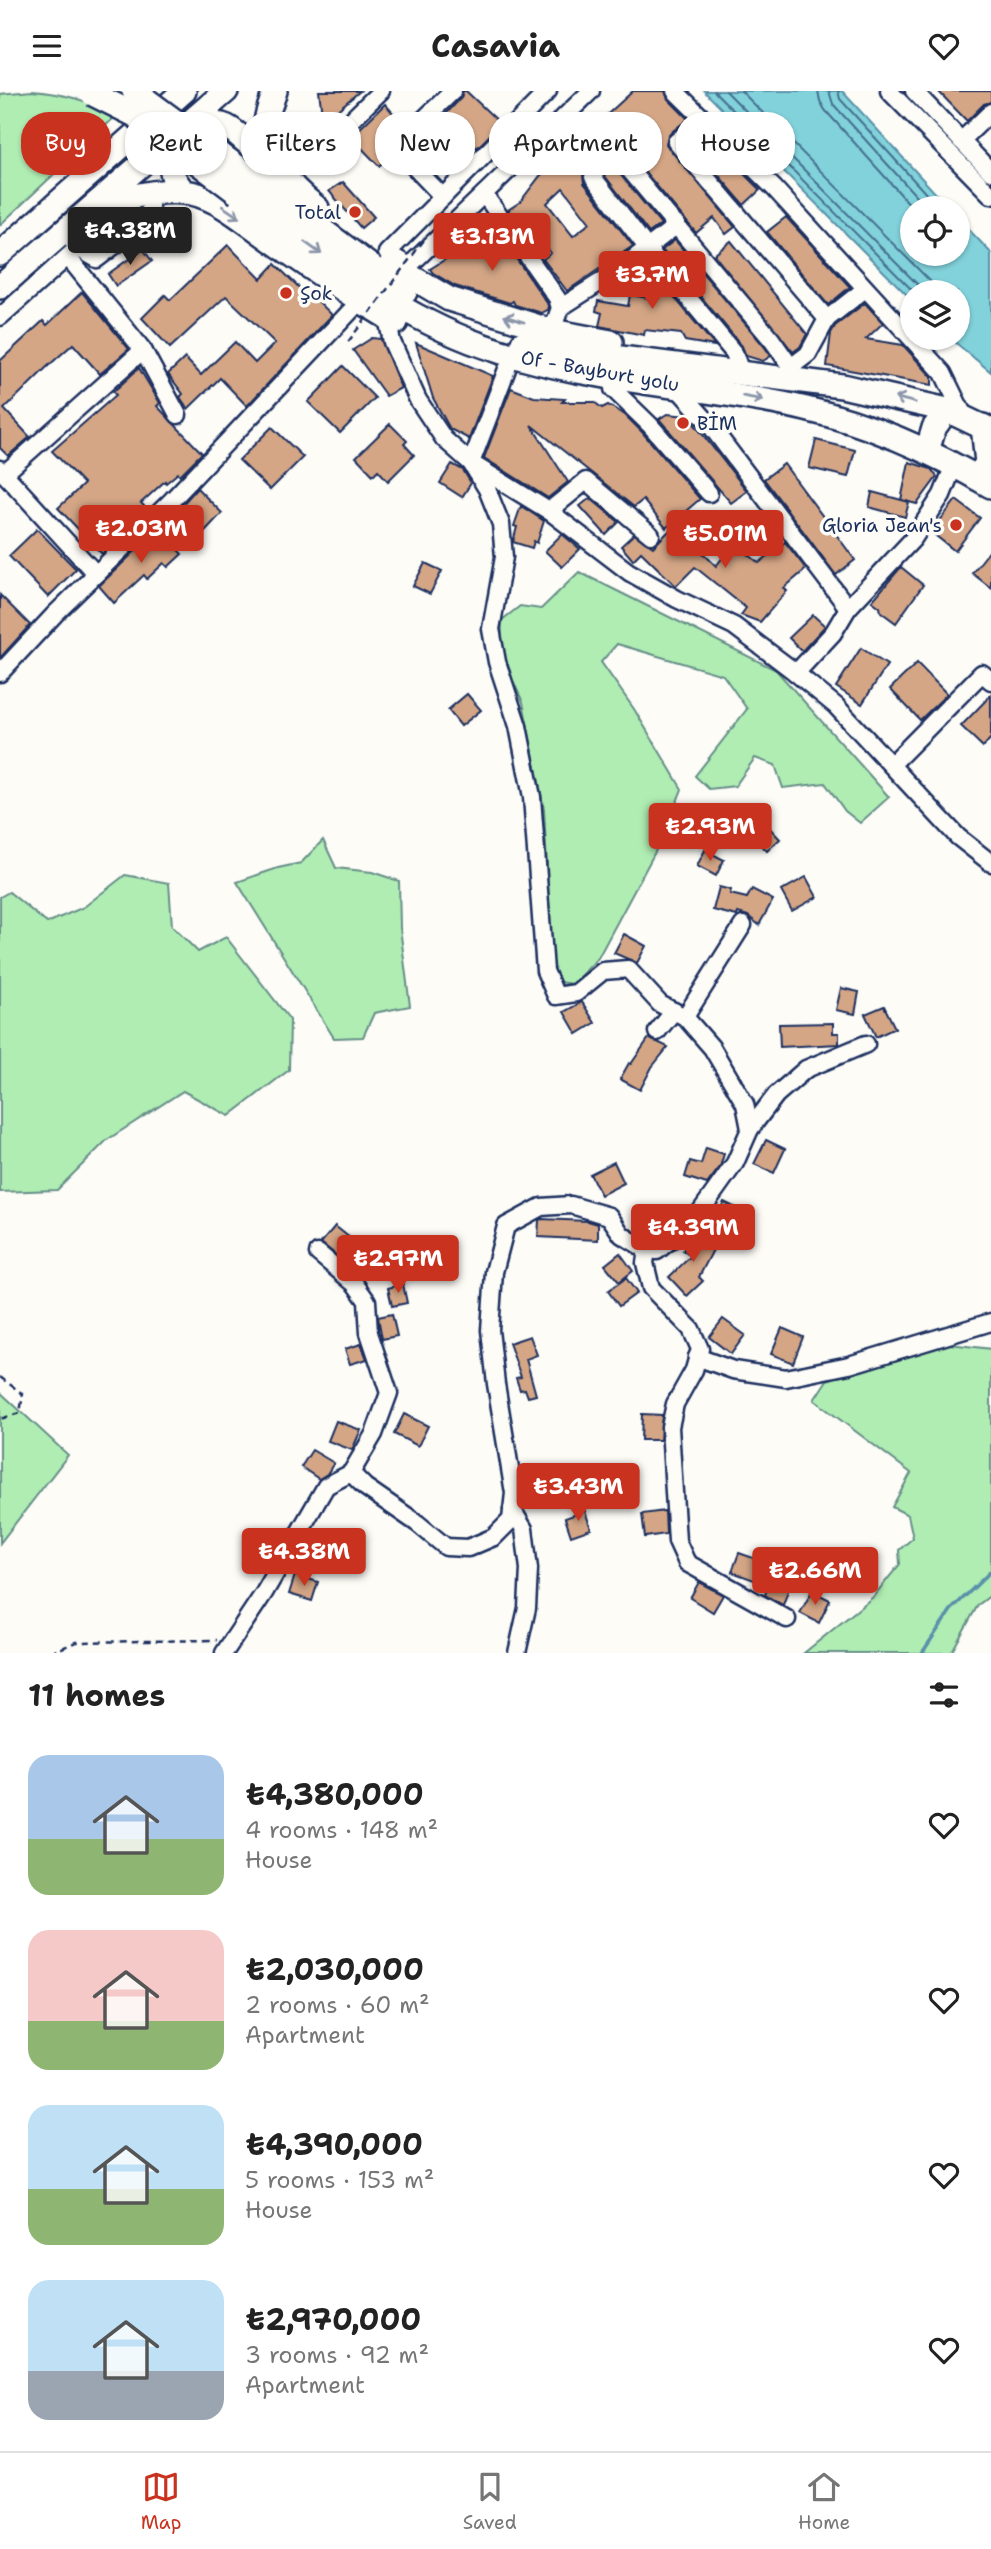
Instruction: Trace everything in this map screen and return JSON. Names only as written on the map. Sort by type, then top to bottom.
[{"type":"highway","points":[[134,91],[244,185]]},
{"type":"highway","points":[[2,252],[184,91]]},
{"type":"highway","points":[[0,287],[70,246],[95,205],[226,91]]},
{"type":"highway","points":[[275,91],[266,124],[271,155],[293,189]]},
{"type":"highway","points":[[88,93],[135,115],[244,185]]},
{"type":"highway","points":[[184,192],[173,175],[175,157],[197,132],[222,125],[235,133],[293,189],[382,259],[449,299],[552,331],[637,347],[657,353],[673,363]]},
{"type":"highway","name":"Of - Bayburt yolu","points":[[244,185],[385,307],[519,357],[567,369],[716,392],[831,415],[927,451],[984,482]]},
{"type":"highway","name":"Of - Bayburt yolu","points":[[244,185],[437,311],[482,330],[542,348],[741,372],[791,372],[972,421]]},
{"type":"highway","points":[[95,205],[152,194],[184,192],[202,195],[360,301],[385,307],[449,348],[508,369],[570,385],[716,392]]},
{"type":"highway","points":[[927,451],[934,428],[972,421],[987,463],[984,482]]},
{"type":"street","points":[[359,112],[381,91]]},
{"type":"street","points":[[443,197],[396,147],[453,91]]},
{"type":"street","points":[[548,91],[387,253],[409,267],[591,91]]},
{"type":"street","points":[[675,91],[695,112]]},
{"type":"street","points":[[890,91],[991,195]]},
{"type":"street","points":[[914,91],[991,172]]},
{"type":"street","points":[[961,141],[991,113]]},
{"type":"street","points":[[634,175],[772,340],[791,372],[808,354],[827,319],[865,289]]},
{"type":"street","points":[[704,175],[827,319]]},
{"type":"street","points":[[760,175],[943,373],[972,421]]},
{"type":"street","points":[[593,177],[733,353],[741,372]]},
{"type":"street","points":[[70,246],[97,259],[149,219],[152,194]]},
{"type":"street","points":[[484,194],[557,298],[560,308],[552,331]]},
{"type":"street","points":[[560,308],[648,249],[677,225]]},
{"type":"street","points":[[0,317],[70,246]]},
{"type":"street","points":[[70,246],[143,350],[178,415]]},
{"type":"street","points":[[0,673],[171,501],[360,301]]},
{"type":"street","points":[[385,307],[392,342],[418,400],[444,439],[471,463],[549,511],[629,572],[677,599],[734,625],[796,673],[836,706],[958,837],[991,863]]},
{"type":"street","points":[[96,574],[2,472],[143,350]]},
{"type":"street","points":[[471,463],[508,369]]},
{"type":"street","points":[[613,389],[650,425],[709,493]]},
{"type":"street","points":[[681,392],[707,421],[848,608]]},
{"type":"street","points":[[471,463],[488,489],[501,524],[504,557],[491,629],[497,662],[518,726],[532,797],[545,971],[555,996],[576,993],[603,971],[628,969],[660,1005],[679,1014],[712,1048],[745,1104],[750,1129]]},
{"type":"street","points":[[796,673],[833,633],[848,608],[913,538],[942,495],[954,465]]},
{"type":"street","points":[[549,511],[586,481],[651,535]]},
{"type":"street","points":[[892,764],[988,672]]},
{"type":"street","points":[[657,1032],[679,1014],[743,925]]},
{"type":"street","points":[[351,1473],[365,1487],[446,1547],[468,1548],[494,1537],[511,1520],[514,1493],[490,1330],[494,1272],[506,1226],[541,1207],[571,1205],[609,1216],[622,1235],[647,1251],[657,1251],[693,1222],[735,1163],[750,1129],[776,1095],[806,1069],[866,1044]]},
{"type":"street","points":[[647,1251],[645,1263],[651,1288],[691,1329],[700,1349],[694,1370],[675,1404],[670,1427],[677,1541],[687,1563],[787,1619]]},
{"type":"street","points":[[228,1647],[264,1593],[326,1486],[351,1473],[374,1434],[389,1393],[369,1333],[367,1301],[355,1284],[317,1254]]},
{"type":"street","points":[[697,1357],[733,1370],[786,1378],[849,1365],[991,1322]]},
{"type":"street","points":[[512,1509],[524,1529],[529,1569],[527,1608],[517,1653]]},
{"type":"path","points":[[348,342],[424,240]]},
{"type":"path","points":[[0,1377],[23,1394],[20,1413],[0,1419]]},
{"type":"path","points":[[50,1653],[76,1642],[228,1647]]},
{"type":"green space","points":[[32,91],[55,94],[96,105],[111,112],[21,112],[21,175],[53,175],[0,225],[0,94]]},
{"type":"green space","points":[[579,572],[776,670],[889,797],[860,823],[845,811],[825,783],[783,788],[775,765],[755,758],[735,786],[709,789],[695,776],[747,709],[723,675],[617,644],[601,662],[634,709],[682,789],[663,837],[598,958],[573,984],[558,982],[552,959],[544,809],[523,702],[501,656],[502,620],[520,606],[541,609]]},
{"type":"green space","points":[[323,840],[336,868],[372,872],[399,881],[400,928],[410,1006],[374,1013],[363,1037],[334,1038],[237,882],[301,863]]},
{"type":"green space","points":[[125,875],[169,883],[172,926],[198,952],[226,937],[290,1020],[289,1070],[229,1116],[183,1091],[107,1140],[57,1190],[0,1192],[0,897],[9,892],[47,923],[84,907]]},
{"type":"green space","points":[[941,1343],[991,1349],[991,1595],[978,1605],[951,1653],[804,1653],[873,1597],[900,1564],[899,1550],[913,1538],[908,1515],[892,1507],[911,1473],[814,1400],[827,1380]]},
{"type":"green space","points":[[0,1392],[68,1455],[0,1543]]},
{"type":"water","points":[[704,91],[842,91],[938,196],[900,196],[900,266],[970,266],[970,231],[991,253],[991,372],[964,350],[970,350],[970,280],[900,280],[900,288],[788,175],[795,175],[795,112],[725,112]]},
{"type":"building","points":[[319,91],[360,91],[335,112],[322,112]]},
{"type":"building","points":[[463,91],[466,91],[489,113],[489,136],[477,148],[475,112],[448,112],[461,98]]},
{"type":"building","points":[[633,91],[665,91],[668,99],[681,112],[676,112],[676,128],[669,134],[666,144],[676,156],[676,175],[692,175],[735,227],[726,234],[714,218],[696,233],[648,175],[662,175],[662,112],[610,112]]},
{"type":"building","points":[[938,91],[991,91],[991,102],[984,104],[967,121]]},
{"type":"building","points":[[385,104],[392,112],[377,112]]},
{"type":"building","points":[[375,114],[375,162],[361,147],[361,127]]},
{"type":"building","points":[[541,175],[583,175],[584,183],[633,246],[567,291],[543,259],[551,253],[526,221],[519,225],[508,210],[520,202]],"holes":[[[563,188],[590,223],[573,236],[547,203]]]},
{"type":"building","points":[[604,175],[621,175],[661,224],[649,233]]},
{"type":"building","points":[[718,175],[745,175],[760,190],[744,205]]},
{"type":"building","points":[[343,182],[374,217],[361,228],[329,191]]},
{"type":"building","points":[[786,217],[850,287],[828,305],[767,232]]},
{"type":"building","points":[[495,228],[549,309],[542,313],[515,305],[513,301],[510,303],[455,286],[430,269]]},
{"type":"building","points":[[675,240],[771,356],[763,361],[746,356],[742,346],[662,250]]},
{"type":"building","points":[[731,241],[807,334],[800,347],[793,352],[714,255]]},
{"type":"building","points":[[228,245],[261,279],[275,264],[314,302],[317,300],[332,315],[247,406],[220,378],[188,409],[180,397],[183,394],[168,374],[185,358],[201,375],[235,342],[255,363],[275,343],[226,296],[170,348],[142,318],[165,295],[170,300]]},
{"type":"building","points":[[143,249],[152,261],[116,286],[108,274]]},
{"type":"building","points":[[646,263],[715,346],[685,341],[681,334],[645,330],[644,335],[599,326],[602,313],[596,311],[598,301],[628,306],[630,295],[649,298],[630,274]]},
{"type":"building","points":[[82,292],[129,349],[100,374],[73,344],[4,409],[30,437],[8,456],[0,448],[0,361],[43,321],[47,325]]},
{"type":"building","points":[[865,303],[883,323],[866,339],[900,345],[900,350],[908,350],[932,377],[932,385],[827,366],[831,333],[835,326]]},
{"type":"building","points":[[372,338],[381,339],[401,388],[386,396],[353,350]]},
{"type":"building","points":[[416,343],[493,376],[469,439],[450,429],[433,398]]},
{"type":"building","points":[[343,366],[375,398],[340,433],[308,402]]},
{"type":"building","points":[[139,368],[160,403],[157,406],[202,453],[180,475],[178,473],[166,483],[165,481],[141,503],[144,506],[119,531],[122,534],[102,554],[58,508],[84,484],[52,451],[116,395],[113,392]]},
{"type":"building","points":[[511,388],[534,397],[565,399],[562,402],[594,402],[602,408],[608,405],[625,415],[642,432],[700,499],[666,528],[643,500],[634,507],[531,425],[568,482],[548,498],[484,458]]},
{"type":"building","points":[[667,414],[688,416],[747,491],[731,503],[659,419]]},
{"type":"building","points":[[390,424],[407,441],[404,444],[414,455],[388,481],[378,470],[373,475],[356,457]]},
{"type":"building","points":[[272,427],[303,457],[270,490],[239,460]]},
{"type":"building","points":[[816,440],[855,450],[848,477],[809,468]]},
{"type":"building","points":[[909,462],[931,469],[937,477],[917,504],[901,500]]},
{"type":"building","points":[[452,464],[463,470],[471,483],[462,497],[440,483]]},
{"type":"building","points":[[784,464],[855,560],[836,575],[764,479]]},
{"type":"building","points":[[197,488],[222,513],[205,531],[180,507]]},
{"type":"building","points":[[872,492],[909,502],[905,517],[869,507]]},
{"type":"building","points":[[590,498],[619,522],[606,535],[580,506]]},
{"type":"building","name":"Gloria Jean's","points":[[956,500],[980,518],[955,551],[931,532]]},
{"type":"building","points":[[521,506],[544,521],[537,543],[534,541],[532,548],[513,542],[517,527],[514,526]]},
{"type":"building","points":[[675,525],[716,566],[734,543],[759,563],[785,542],[806,569],[784,588],[787,591],[760,622],[741,615],[746,608],[695,567],[676,586],[641,552],[633,560],[621,546],[634,534],[653,547]]},
{"type":"building","points":[[37,529],[76,569],[48,597],[9,556]]},
{"type":"building","points":[[158,529],[182,554],[168,567],[164,563],[147,579],[144,575],[114,603],[99,586]]},
{"type":"building","points":[[562,534],[580,549],[562,567],[545,551]]},
{"type":"building","points":[[991,549],[991,588],[972,573]]},
{"type":"building","points":[[425,563],[442,571],[430,594],[413,586]]},
{"type":"building","points":[[901,567],[923,585],[896,623],[872,601]]},
{"type":"building","points":[[0,595],[30,625],[0,658]]},
{"type":"building","points":[[813,615],[825,626],[802,651],[789,638]]},
{"type":"building","points":[[861,648],[887,665],[862,704],[836,687]]},
{"type":"building","points":[[917,663],[947,694],[920,720],[890,689]]},
{"type":"building","points":[[467,694],[481,710],[461,726],[448,710]]},
{"type":"building","points":[[991,695],[991,738],[983,747],[961,726]]},
{"type":"building","points":[[765,823],[780,839],[767,851],[752,835]]},
{"type":"building","points":[[705,850],[724,860],[716,876],[697,866]]},
{"type":"building","points":[[806,877],[817,897],[792,911],[781,891]]},
{"type":"building","points":[[719,887],[731,890],[730,894],[747,898],[752,889],[773,900],[759,925],[748,916],[713,910]]},
{"type":"building","points":[[624,934],[646,946],[637,963],[614,953]]},
{"type":"building","points":[[841,988],[859,992],[855,1014],[836,1010]]},
{"type":"building","points":[[582,1002],[595,1023],[577,1034],[564,1012]]},
{"type":"building","points":[[884,1006],[895,1028],[876,1037],[865,1014]]},
{"type":"building","points":[[833,1023],[833,1033],[839,1033],[839,1044],[780,1047],[779,1024]]},
{"type":"building","points":[[649,1038],[668,1047],[652,1067],[640,1090],[620,1079]]},
{"type":"building","points":[[766,1140],[785,1149],[774,1173],[754,1164]]},
{"type":"building","points":[[706,1148],[724,1154],[720,1167],[707,1184],[685,1177],[690,1161],[701,1164]]},
{"type":"building","points":[[614,1162],[624,1183],[601,1195],[590,1174]]},
{"type":"building","points":[[724,1202],[748,1214],[738,1233],[714,1221]]},
{"type":"building","points":[[541,1219],[588,1221],[598,1224],[598,1240],[538,1237]]},
{"type":"building","points":[[335,1226],[355,1242],[341,1259],[321,1243]]},
{"type":"building","points":[[695,1234],[716,1244],[699,1277],[703,1281],[687,1296],[669,1277],[691,1256],[683,1251]]},
{"type":"building","points":[[620,1253],[633,1271],[619,1282],[605,1265]]},
{"type":"building","points":[[626,1278],[637,1293],[619,1306],[608,1291]]},
{"type":"building","points":[[403,1284],[407,1303],[392,1306],[388,1288]]},
{"type":"building","points":[[392,1314],[397,1336],[382,1339],[378,1317]]},
{"type":"building","points":[[723,1319],[745,1335],[731,1354],[709,1337]]},
{"type":"building","points":[[782,1328],[803,1337],[793,1363],[771,1354]]},
{"type":"building","points":[[530,1336],[537,1355],[526,1359],[536,1395],[528,1397],[525,1389],[520,1390],[516,1378],[521,1377],[509,1343]]},
{"type":"building","points":[[361,1344],[367,1359],[350,1364],[345,1349]]},
{"type":"building","points":[[404,1414],[428,1426],[418,1446],[394,1434]]},
{"type":"building","points":[[642,1414],[662,1415],[660,1440],[641,1440]]},
{"type":"building","points":[[336,1421],[361,1430],[352,1450],[328,1441]]},
{"type":"building","points":[[312,1450],[334,1463],[327,1474],[319,1479],[301,1467]]},
{"type":"building","points":[[585,1511],[591,1529],[571,1536],[565,1518]]},
{"type":"building","points":[[665,1511],[666,1534],[645,1537],[642,1514]]},
{"type":"building","points":[[739,1553],[762,1561],[758,1571],[791,1582],[783,1605],[765,1595],[768,1585],[732,1572]]},
{"type":"building","points":[[295,1575],[318,1582],[312,1601],[289,1594]]},
{"type":"building","points":[[699,1582],[723,1595],[713,1612],[690,1598]]},
{"type":"building","points":[[812,1591],[830,1600],[819,1623],[800,1613]]},
{"type":"waterway","points":[[922,1653],[951,1610],[991,1571]]},
{"type":"place","name":"Total","points":[[355,212]]},
{"type":"place","name":"Şok","points":[[286,293]]},
{"type":"place","name":"BİM","points":[[683,423]]},
{"type":"place","name":"Gloria Jean's","points":[[956,525]]}]
